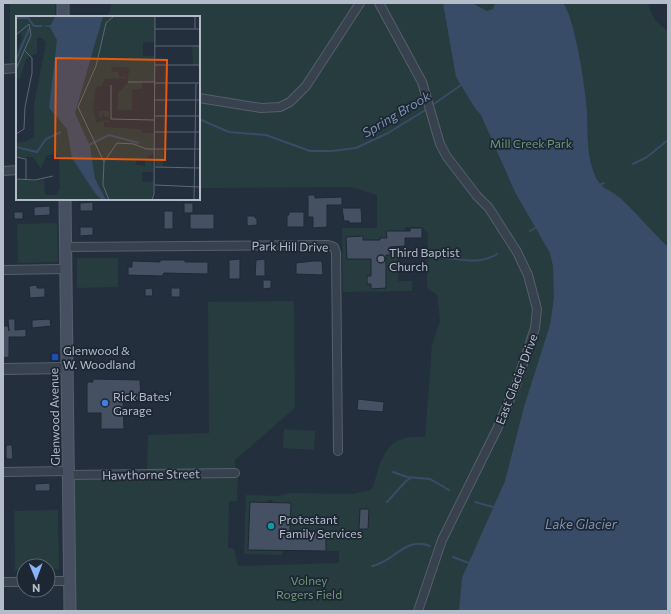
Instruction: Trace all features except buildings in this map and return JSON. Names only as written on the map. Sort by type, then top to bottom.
[{"type":"main road","points":[[63,3],[63,16]]},
{"type":"main road","name":"Glenwood Avenue","points":[[65,200],[67,473],[70,611]]},
{"type":"street","points":[[200,98],[261,108],[275,108],[290,102],[306,86],[360,3]]},
{"type":"street","name":"East Glacier Drive","points":[[380,3],[422,82],[437,134],[447,157],[477,196],[489,208],[517,252],[534,294],[537,316],[530,346],[516,385],[497,429],[442,540],[418,611]]},
{"type":"street","points":[[3,69],[16,68]]},
{"type":"street","points":[[3,171],[16,170]]},
{"type":"street","name":"Park Hill Drive","points":[[65,247],[328,245],[334,247],[336,253],[338,450]]},
{"type":"street","points":[[3,270],[65,269]]},
{"type":"street","points":[[3,369],[66,368]]},
{"type":"street","name":"Hawthorne Street","points":[[3,472],[235,473]]},
{"type":"street","points":[[56,581],[70,581]]},
{"type":"street","points":[[3,582],[16,582]]},
{"type":"green space","points":[[10,3],[55,3],[55,16],[16,16],[16,62],[10,63]]},
{"type":"green space","name":"Mill Creek Park","points":[[112,3],[647,3],[655,20],[668,32],[668,611],[70,611],[67,476],[147,474],[148,435],[209,433],[208,302],[294,301],[295,408],[235,460],[235,472],[238,473],[237,501],[229,501],[228,548],[234,549],[238,566],[339,563],[339,551],[326,551],[326,532],[313,530],[290,530],[272,500],[268,500],[268,502],[250,502],[248,550],[282,551],[282,555],[244,554],[246,495],[278,496],[290,493],[353,494],[370,490],[373,487],[384,456],[394,443],[402,439],[412,437],[425,437],[432,345],[440,321],[437,295],[427,288],[428,234],[422,227],[405,227],[405,231],[387,232],[387,238],[380,238],[380,240],[363,240],[362,236],[346,237],[347,259],[375,256],[371,276],[367,276],[367,283],[371,284],[371,289],[386,288],[386,255],[390,255],[390,247],[398,246],[398,281],[412,281],[412,291],[343,292],[342,228],[377,228],[377,195],[351,187],[200,188],[200,16],[108,16]]},
{"type":"green space","points":[[57,223],[58,262],[18,263],[17,224]]},
{"type":"green space","points":[[77,258],[118,258],[118,287],[77,288]]},
{"type":"green space","points":[[284,429],[315,431],[314,450],[283,448]]},
{"type":"green space","points":[[58,510],[59,569],[56,569],[56,558],[16,558],[15,570],[14,511]]},
{"type":"water","name":"Lake Glacier","points":[[443,3],[472,3],[487,11],[493,9],[495,3],[563,3],[572,23],[576,39],[586,102],[589,154],[596,178],[604,187],[619,197],[668,247],[668,611],[459,611],[462,578],[505,481],[524,407],[550,325],[554,298],[553,266],[550,253],[515,192],[481,115],[456,77]]},
{"type":"waterway","name":"Spring Brook","points":[[431,106],[461,85]]},
{"type":"waterway","name":"Spring Brook","points":[[200,119],[229,132],[266,135],[310,151],[332,151],[356,148],[388,133],[427,109]]},
{"type":"waterway","points":[[633,164],[647,157],[668,140]]},
{"type":"waterway","points":[[600,185],[604,183]]},
{"type":"waterway","points":[[530,231],[535,228]]},
{"type":"waterway","points":[[444,258],[478,260],[497,254]]},
{"type":"waterway","points":[[393,472],[407,477],[430,479],[449,490]]},
{"type":"waterway","points":[[387,502],[406,481],[411,478]]},
{"type":"waterway","points":[[475,502],[493,507]]},
{"type":"waterway","points":[[372,566],[380,564],[413,544],[430,546]]},
{"type":"waterway","points":[[453,557],[469,563]]},
{"type":"place","name":"Third Baptist Church","points":[[381,259]]},
{"type":"place","name":"Glenwood & W. Woodland","points":[[55,357]]},
{"type":"place","name":"Rick Bates' Garage","points":[[105,403]]},
{"type":"place","name":"Protestant Family Services","points":[[271,526]]},
{"type":"park label","name":"Volney Rogers Field","points":[[309,587]]}]
